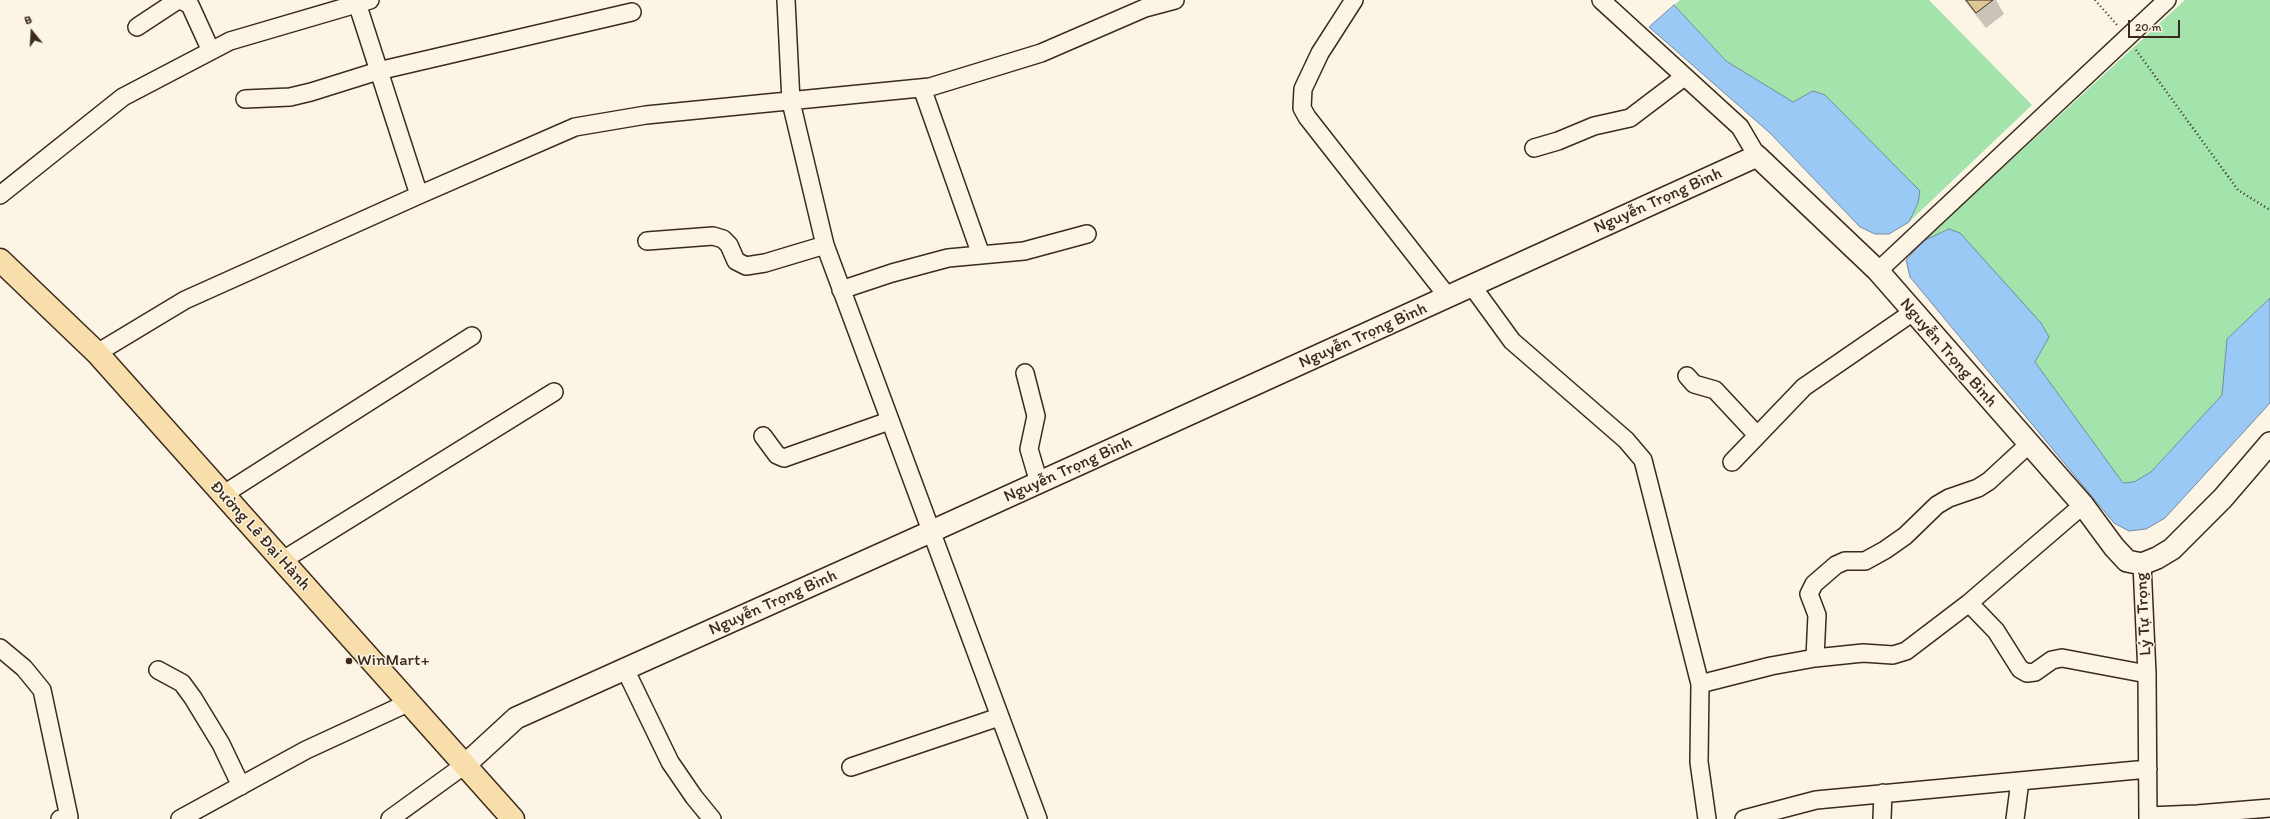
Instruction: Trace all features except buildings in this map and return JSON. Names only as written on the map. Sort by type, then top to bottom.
[{"type":"main road","name":"Đường Lê Đại Hành","points":[[0,260],[97,353],[466,764],[513,819]]},
{"type":"street","points":[[137,27],[175,2],[181,0],[190,5],[211,51]]},
{"type":"street","points":[[786,0],[791,102],[825,244],[930,532],[1038,819]]},
{"type":"street","points":[[97,353],[185,300],[419,195],[576,127],[646,115],[922,88],[1041,53],[1145,8],[1175,0]]},
{"type":"street","points":[[1354,0],[1320,53],[1303,89],[1302,108],[1307,117],[1448,298]]},
{"type":"street","points":[[1601,0],[1740,127],[1757,156]]},
{"type":"street","points":[[1878,271],[2167,0]]},
{"type":"street","points":[[0,195],[123,97],[230,41],[361,1],[378,71],[419,195]]},
{"type":"street","points":[[246,99],[290,96],[311,92],[378,71],[632,12]]},
{"type":"street","points":[[1534,148],[1558,141],[1594,126],[1630,118],[1684,77]]},
{"type":"street","points":[[922,88],[980,255]]},
{"type":"street","name":"Nguyễn Trọng Bình","points":[[466,764],[516,718],[1448,298],[1757,156],[1878,271],[2028,445],[2083,505],[2114,547],[2127,561],[2142,564]]},
{"type":"street","points":[[841,290],[923,264],[948,258],[1024,251],[1087,234]]},
{"type":"street","points":[[647,242],[713,236],[723,239],[728,245],[736,261],[746,266],[764,264],[825,244]]},
{"type":"street","points":[[1472,286],[1512,341],[1626,440],[1640,454],[1648,476],[1700,684],[1699,762],[1707,819]]},
{"type":"street","points":[[1732,462],[1790,401],[1819,376],[1913,312]]},
{"type":"street","points":[[224,494],[472,336]]},
{"type":"street","points":[[1025,373],[1036,416],[1028,448],[1039,483]]},
{"type":"street","points":[[1687,376],[1694,384],[1715,390],[1757,436]]},
{"type":"street","points":[[283,560],[554,392]]},
{"type":"street","points":[[762,436],[778,455],[784,458],[889,421]]},
{"type":"street","name":"Lý Tự Trọng","points":[[2148,817],[2147,674],[2142,564],[2157,558],[2172,549],[2223,498],[2270,443]]},
{"type":"street","points":[[1815,658],[1817,615],[1809,594],[1814,584],[1836,565],[1845,561],[1865,561],[1885,550],[1905,536],[1937,505],[1949,498],[1978,488],[1989,481],[2028,445]]},
{"type":"street","points":[[1700,684],[1771,666],[1815,658],[1863,653],[1900,654],[1910,649],[1969,603],[2083,505]]},
{"type":"street","points":[[1969,603],[1996,631],[2020,669],[2027,673],[2035,672],[2052,660],[2062,658],[2147,674]]},
{"type":"street","points":[[0,648],[24,668],[42,690],[69,817],[60,819]]},
{"type":"street","points":[[158,670],[182,683],[193,698],[221,744],[241,786]]},
{"type":"street","points":[[625,670],[658,741],[670,762],[694,797],[712,819]]},
{"type":"street","points":[[180,819],[306,750],[410,702]]},
{"type":"street","points":[[851,767],[999,716]]},
{"type":"street","points":[[390,819],[466,764]]},
{"type":"street","points":[[1744,819],[1816,800],[2148,769]]},
{"type":"street","points":[[2015,819],[2020,781]]},
{"type":"street","points":[[1882,819],[1884,793]]},
{"type":"street","points":[[2148,817],[2270,808]]},
{"type":"path","points":[[2096,0],[2127,36],[2238,190],[2270,210]]},
{"type":"green space","points":[[1680,0],[1929,0],[2032,105],[1909,222],[1918,203],[1813,91],[1793,102],[1726,61],[1674,5]]},
{"type":"green space","points":[[2185,0],[2270,0],[2270,298],[2227,339],[2222,395],[2151,472],[2134,482],[2123,483],[2035,362],[2049,337],[1949,229],[1923,241]]},
{"type":"water","points":[[1674,5],[1726,61],[1793,102],[1813,91],[1825,95],[1920,191],[1918,203],[1909,222],[1889,234],[1875,234],[1860,227],[1770,133],[1649,27]]},
{"type":"water","points":[[1949,229],[1960,233],[2041,323],[2049,337],[2035,362],[2123,483],[2134,482],[2151,472],[2222,395],[2227,339],[2270,298],[2270,403],[2165,518],[2146,529],[2129,531],[2114,523],[1910,277],[1906,260],[1923,241]]},
{"type":"place","name":"WinMart+","points":[[349,661]]}]
